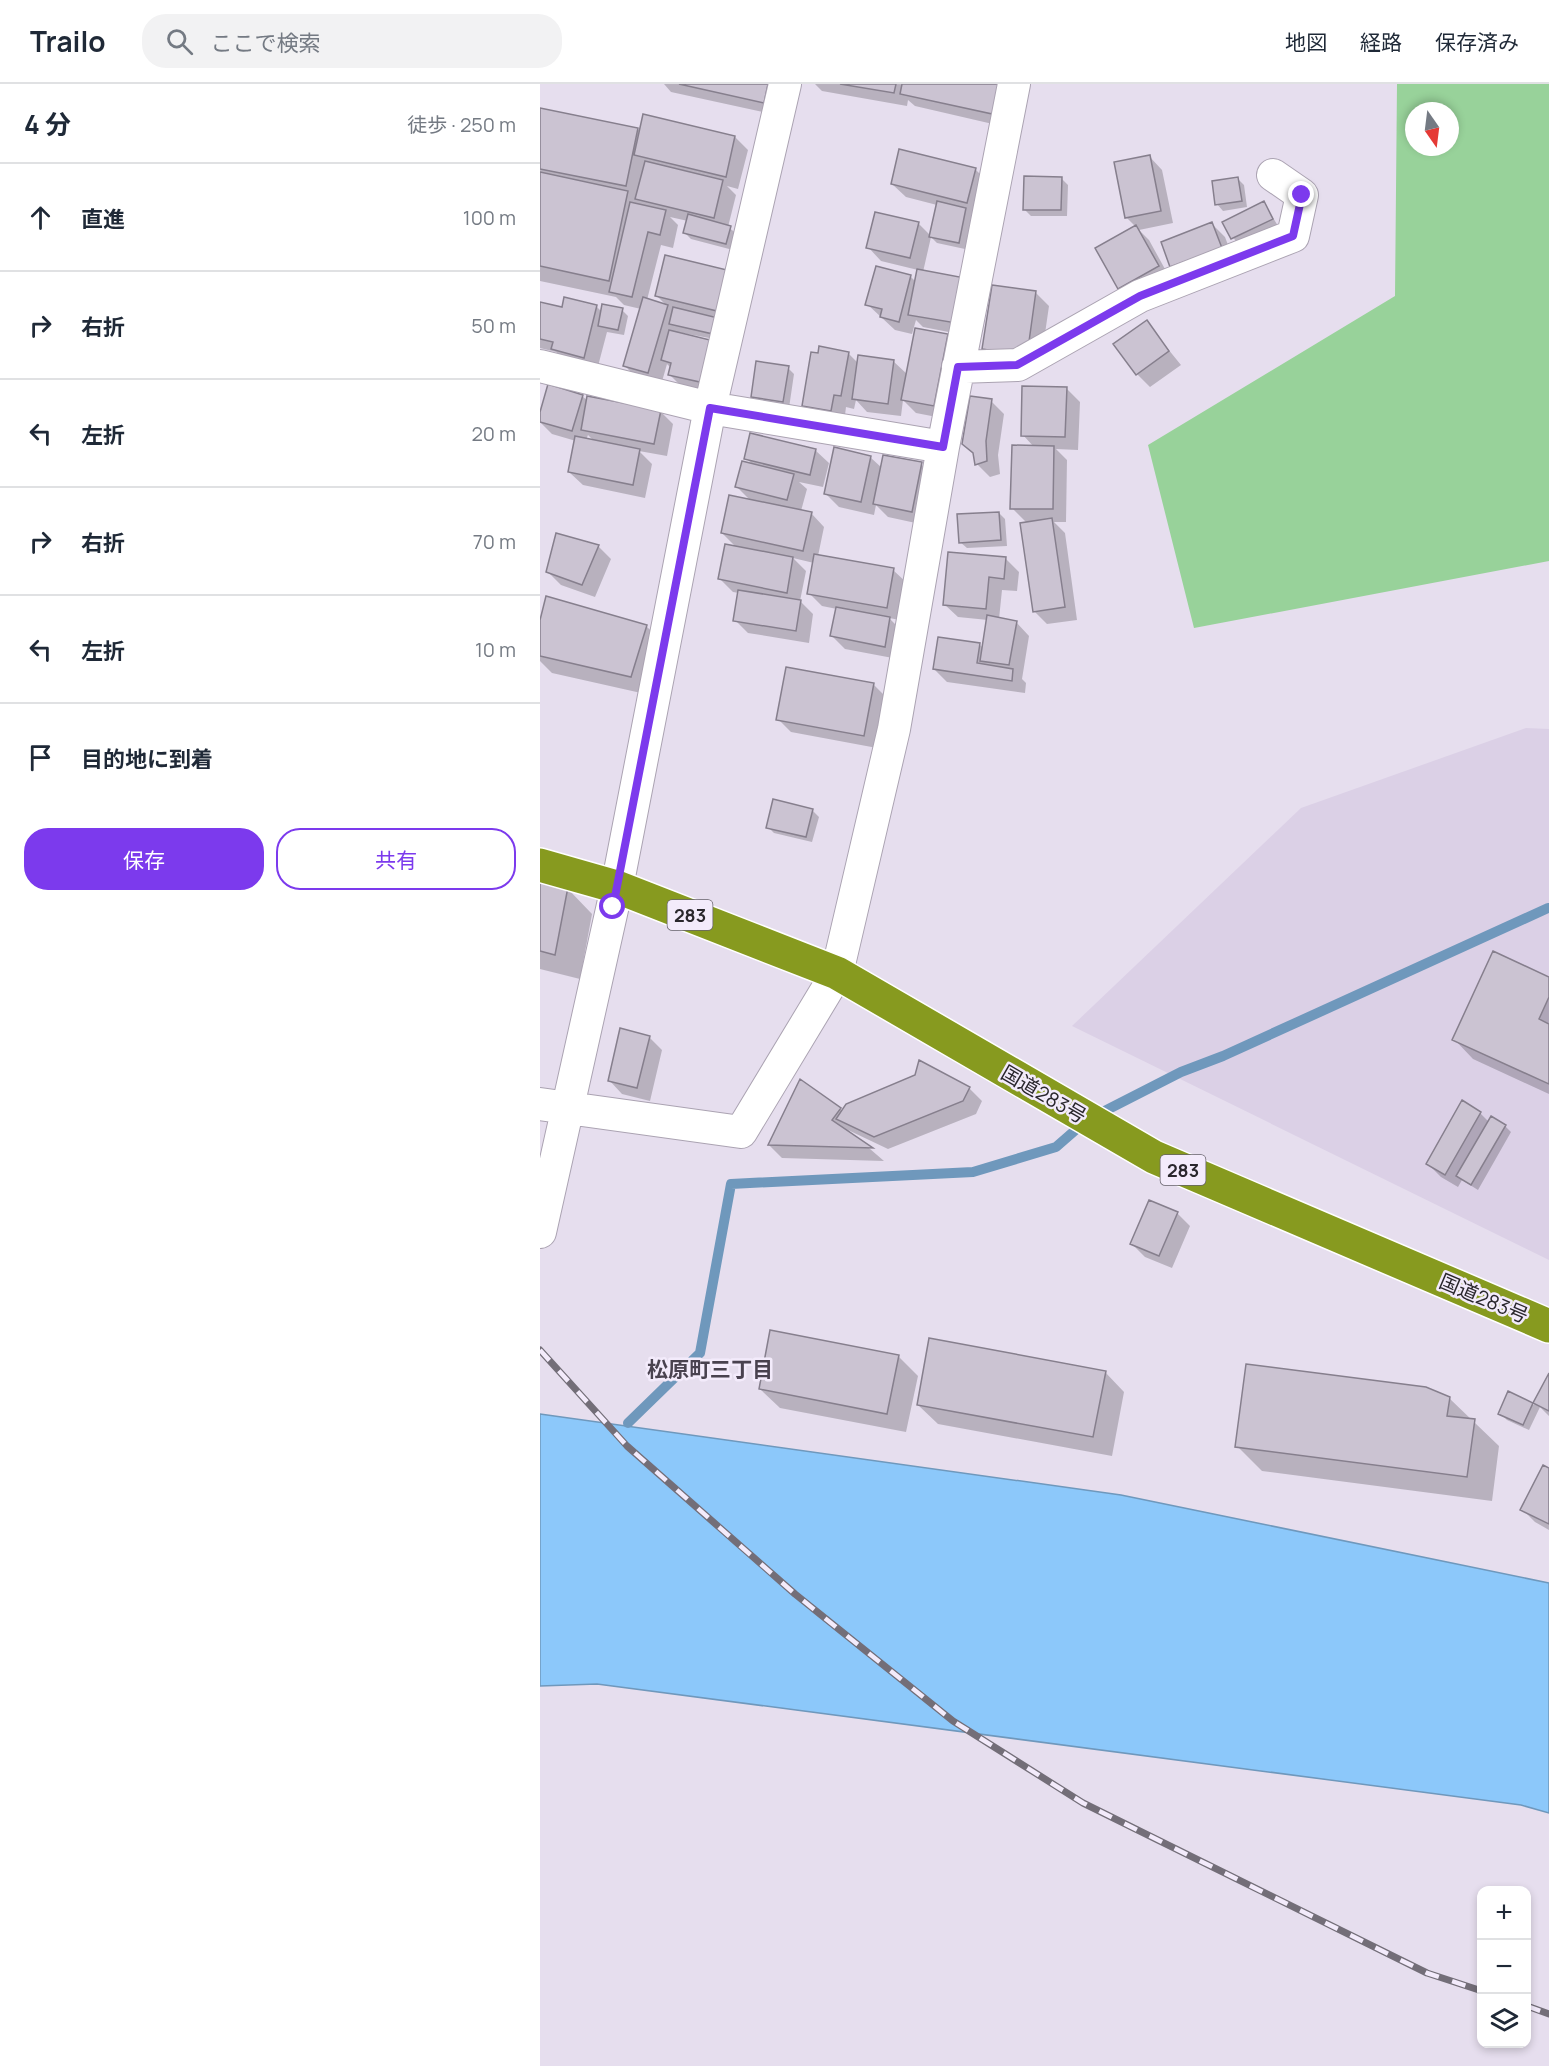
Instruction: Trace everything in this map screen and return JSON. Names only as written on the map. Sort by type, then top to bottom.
[{"type":"highway","name":"国道283号","points":[[540,865],[617,887],[837,973],[1154,1157],[1549,1326]]},
{"type":"street","points":[[540,1232],[554,1106],[617,887],[710,408],[785,84]]},
{"type":"street","points":[[554,1106],[741,1132],[837,973],[894,729],[943,447],[1014,84]]},
{"type":"street","points":[[958,367],[1017,365],[1140,296],[1293,236],[1302,195],[1273,175]]},
{"type":"street","points":[[540,366],[710,408],[943,447]]},
{"type":"shaded area","points":[[1526,728],[1549,729],[1549,1260],[1072,1026],[1301,808]]},
{"type":"green space","points":[[1397,84],[1549,84],[1549,561],[1194,628],[1148,445],[1395,296]]},
{"type":"water","points":[[540,1414],[1121,1495],[1549,1583],[1549,1813],[1521,1805],[597,1684],[540,1686]]},
{"type":"building","points":[[679,84],[768,84],[764,103]]},
{"type":"building","points":[[840,84],[896,84],[894,93]]},
{"type":"building","points":[[902,84],[1004,84],[997,115],[900,94]]},
{"type":"building","points":[[540,108],[638,128],[626,186],[540,169]]},
{"type":"building","points":[[643,114],[735,136],[726,177],[634,155]]},
{"type":"building","points":[[899,149],[976,168],[967,203],[891,184]]},
{"type":"building","points":[[1150,155],[1161,211],[1125,218],[1114,162]]},
{"type":"building","points":[[645,161],[723,180],[714,218],[635,199]]},
{"type":"building","points":[[540,172],[628,191],[609,281],[540,266]]},
{"type":"building","points":[[1024,176],[1062,177],[1061,210],[1023,210]]},
{"type":"building","points":[[1238,177],[1242,201],[1215,205],[1212,181]]},
{"type":"building","points":[[937,201],[966,208],[959,243],[929,237]]},
{"type":"building","points":[[1264,201],[1273,219],[1231,239],[1222,222]]},
{"type":"building","points":[[630,202],[666,210],[660,235],[648,232],[632,297],[609,292]]},
{"type":"building","points":[[875,212],[919,222],[910,258],[866,248]]},
{"type":"building","points":[[688,214],[731,226],[726,244],[683,233]]},
{"type":"building","points":[[1212,222],[1222,248],[1170,267],[1161,242]]},
{"type":"building","points":[[1136,225],[1159,266],[1118,289],[1095,248]]},
{"type":"building","points":[[665,255],[727,270],[717,311],[655,296]]},
{"type":"building","points":[[876,266],[911,275],[899,322],[880,317],[882,309],[865,305]]},
{"type":"building","points":[[917,269],[965,278],[956,323],[908,315]]},
{"type":"building","points":[[992,285],[1036,291],[1027,356],[982,349]]},
{"type":"building","points":[[564,297],[597,305],[584,358],[551,349],[553,342],[540,339],[540,302],[562,307]]},
{"type":"building","points":[[643,297],[668,305],[648,373],[623,366]]},
{"type":"building","points":[[602,304],[623,308],[618,330],[598,326]]},
{"type":"building","points":[[673,307],[718,318],[713,334],[669,324]]},
{"type":"building","points":[[1147,320],[1169,351],[1136,375],[1113,344]]},
{"type":"building","points":[[915,328],[948,334],[934,406],[901,400]]},
{"type":"building","points":[[669,330],[710,340],[700,382],[668,375],[671,363],[661,360]]},
{"type":"building","points":[[819,346],[849,352],[841,396],[834,395],[831,411],[802,406],[811,352],[818,353]]},
{"type":"building","points":[[858,355],[894,360],[888,404],[852,399]]},
{"type":"building","points":[[756,361],[789,366],[783,402],[751,397]]},
{"type":"building","points":[[548,384],[583,395],[572,431],[540,422],[540,412]]},
{"type":"building","points":[[1022,386],[1067,387],[1065,437],[1021,436]]},
{"type":"building","points":[[587,396],[661,410],[654,444],[581,430]]},
{"type":"building","points":[[970,396],[992,399],[986,441],[987,461],[975,465],[973,453],[962,444]]},
{"type":"building","points":[[750,433],[816,449],[810,475],[744,459]]},
{"type":"building","points":[[575,436],[640,449],[633,485],[568,472]]},
{"type":"building","points":[[1012,445],[1054,446],[1053,509],[1010,509]]},
{"type":"building","points":[[834,447],[871,456],[861,502],[824,494]]},
{"type":"building","points":[[883,455],[922,462],[912,512],[873,504]]},
{"type":"building","points":[[742,461],[794,474],[787,500],[735,487]]},
{"type":"building","points":[[729,495],[812,512],[803,551],[721,533]]},
{"type":"building","points":[[999,512],[1001,540],[959,543],[957,514]]},
{"type":"building","points":[[1052,518],[1065,607],[1033,612],[1020,523]]},
{"type":"building","points":[[556,533],[599,545],[582,585],[546,572]]},
{"type":"building","points":[[725,544],[793,557],[787,593],[718,579]]},
{"type":"building","points":[[948,552],[1006,557],[1004,579],[989,577],[986,609],[943,605]]},
{"type":"building","points":[[814,554],[894,568],[887,608],[807,594]]},
{"type":"building","points":[[738,590],[801,600],[796,631],[733,621]]},
{"type":"building","points":[[546,596],[647,625],[631,677],[540,656],[540,620]]},
{"type":"building","points":[[836,607],[890,617],[885,647],[830,636]]},
{"type":"building","points":[[987,615],[1017,621],[1009,665],[980,661]]},
{"type":"building","points":[[938,637],[980,643],[977,663],[1013,669],[1012,681],[933,669]]},
{"type":"building","points":[[786,667],[874,683],[864,736],[776,720]]},
{"type":"building","points":[[773,799],[813,809],[806,837],[766,828]]},
{"type":"building","points":[[540,880],[568,887],[555,955],[540,951]]},
{"type":"building","points":[[1493,951],[1549,977],[1549,997],[1539,1019],[1549,1024],[1549,1084],[1452,1040]]},
{"type":"building","points":[[620,1028],[650,1036],[637,1088],[608,1081]]},
{"type":"building","points":[[919,1060],[970,1087],[963,1101],[874,1137],[836,1119],[846,1104],[915,1075]]},
{"type":"building","points":[[800,1079],[841,1108],[832,1120],[873,1148],[768,1145]]},
{"type":"building","points":[[1462,1100],[1481,1112],[1445,1175],[1426,1164]]},
{"type":"building","points":[[1491,1116],[1506,1125],[1471,1185],[1456,1176]]},
{"type":"building","points":[[1149,1200],[1178,1212],[1159,1256],[1130,1244]]},
{"type":"building","points":[[770,1330],[899,1355],[887,1414],[759,1389]]},
{"type":"building","points":[[929,1338],[1106,1371],[1093,1437],[917,1405]]},
{"type":"building","points":[[1246,1364],[1426,1387],[1450,1397],[1447,1416],[1475,1419],[1467,1477],[1235,1447]]},
{"type":"building","points":[[1549,1373],[1549,1411],[1533,1403]]},
{"type":"building","points":[[1508,1391],[1533,1403],[1523,1425],[1498,1414]]},
{"type":"building","points":[[1543,1465],[1549,1468],[1549,1524],[1520,1510]]},
{"type":"waterway","points":[[628,1423],[700,1353],[731,1184],[973,1172],[1056,1147],[1087,1120],[1181,1072],[1223,1056],[1548,908]]},
{"type":"railway","points":[[540,1350],[627,1446],[795,1594],[953,1721],[1083,1803],[1427,1973],[1477,1989]]},
{"type":"railway","points":[[1531,2007],[1549,2014]]},
{"type":"district","name":"松原町三丁目","points":[[710,1369]]},
{"type":"route","points":[[613,907],[710,408],[943,447],[958,367],[1017,365],[1140,296],[1293,236],[1302,195]]}]
